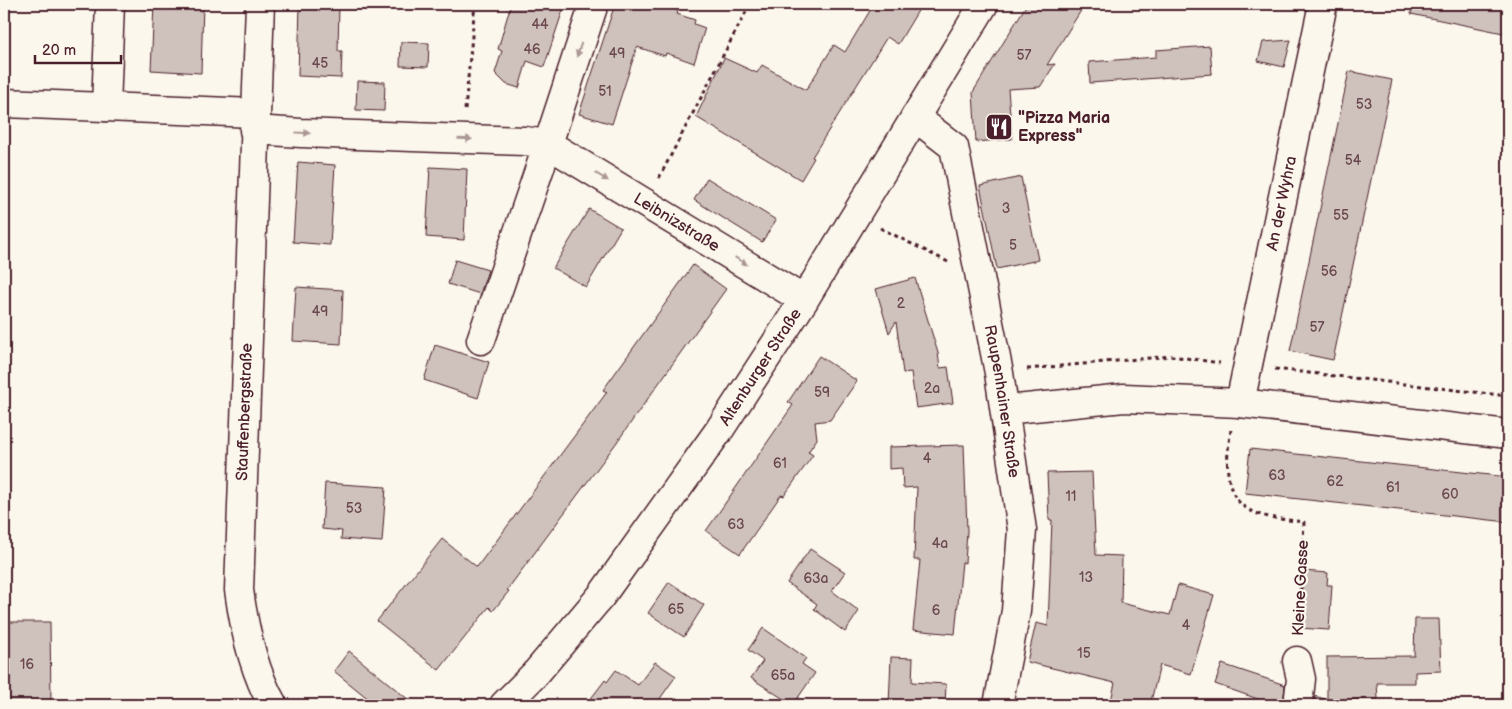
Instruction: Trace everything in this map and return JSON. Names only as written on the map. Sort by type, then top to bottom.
[{"type":"street","points":[[106,107],[110,4]]},
{"type":"street","name":"Stauffenbergstraße","points":[[260,4],[239,590],[242,613],[252,651],[268,697],[273,705]]},
{"type":"street","points":[[481,340],[594,4]]},
{"type":"street","name":"Altenburger Straße","points":[[504,705],[536,672],[601,596],[720,429],[804,300],[984,4]]},
{"type":"street","name":"An der Wyhra","points":[[1237,402],[1247,366],[1323,4]]},
{"type":"street","points":[[4,103],[106,107],[255,121]]},
{"type":"street","name":"Raupenhainer Straße","points":[[915,117],[954,147],[999,373],[1022,530],[1016,611],[998,705]]},
{"type":"street","name":"Leibnizstraße","points":[[255,121],[301,133],[525,141],[548,144],[804,300]]},
{"type":"street","points":[[1005,410],[1124,398],[1237,402],[1508,434]]},
{"type":"street","points":[[1297,661],[1301,679],[1298,705]]},
{"type":"path","points":[[462,139],[475,4]]},
{"type":"path","points":[[646,203],[750,4]]},
{"type":"path","points":[[855,216],[979,277]]},
{"type":"path","points":[[999,373],[1172,356],[1508,396]]},
{"type":"path","name":"Kleine Gasse","points":[[1237,402],[1228,449],[1229,485],[1236,500],[1251,512],[1304,522],[1297,661]]},
{"type":"building","points":[[154,4],[203,4],[201,73],[151,70]]},
{"type":"building","points":[[300,4],[339,4],[338,51],[342,51],[341,78],[298,76]]},
{"type":"building","points":[[511,4],[565,4],[544,67],[527,61],[519,88],[506,84],[495,73],[502,51],[498,49]]},
{"type":"building","points":[[615,4],[658,4],[678,11],[677,14],[695,20],[694,24],[705,28],[694,63],[666,53],[665,56],[637,47],[612,124],[579,114]]},
{"type":"building","points":[[874,4],[922,4],[898,44],[887,37],[812,157],[814,158],[801,180],[696,117],[724,58],[757,73],[762,65],[806,90],[834,45],[845,52]]},
{"type":"building","points":[[1027,4],[1085,4],[1047,65],[1055,64],[1040,87],[1008,89],[1012,139],[976,142],[973,92]]},
{"type":"building","points":[[1412,4],[1508,4],[1508,34],[1411,14]]},
{"type":"building","points":[[1291,40],[1284,67],[1258,61],[1263,42]]},
{"type":"building","points":[[401,42],[429,43],[428,67],[400,66]]},
{"type":"building","points":[[1210,46],[1212,74],[1090,83],[1089,62],[1156,57],[1156,50]]},
{"type":"building","points":[[1349,71],[1392,80],[1333,360],[1290,351]]},
{"type":"building","points":[[357,81],[385,82],[384,111],[356,110]]},
{"type":"building","points":[[298,162],[335,165],[330,245],[293,242]]},
{"type":"building","points":[[430,167],[467,169],[464,240],[426,237]]},
{"type":"building","points":[[1021,177],[1038,260],[997,269],[980,186]]},
{"type":"building","points":[[707,178],[776,220],[762,242],[694,200]]},
{"type":"building","points":[[589,209],[621,228],[586,287],[553,268]]},
{"type":"building","points":[[455,260],[488,270],[480,294],[448,284]]},
{"type":"building","points":[[693,265],[726,289],[617,442],[507,590],[509,591],[493,611],[489,607],[439,670],[377,621],[442,539],[477,567],[607,392],[603,390]]},
{"type":"building","points":[[915,278],[938,353],[940,368],[948,367],[953,403],[916,408],[911,372],[903,373],[896,322],[889,333],[876,289]]},
{"type":"building","points":[[296,287],[343,290],[341,344],[293,341]]},
{"type":"building","points":[[435,345],[489,362],[478,398],[424,380]]},
{"type":"building","points":[[819,356],[857,381],[830,420],[815,422],[817,439],[808,452],[813,455],[784,496],[781,495],[740,554],[706,531],[793,405],[788,402]]},
{"type":"building","points":[[964,445],[967,531],[965,563],[962,562],[955,634],[913,630],[920,560],[914,560],[917,487],[903,488],[902,468],[889,469],[889,447]]},
{"type":"building","points":[[1250,449],[1508,477],[1508,522],[1245,493]]},
{"type":"building","points":[[1092,472],[1096,555],[1122,556],[1121,603],[1170,615],[1178,585],[1214,595],[1191,674],[1160,665],[1150,705],[1110,705],[1115,683],[1027,662],[1036,623],[1048,626],[1052,520],[1049,520],[1047,473]]},
{"type":"building","points":[[325,483],[386,487],[382,542],[341,539],[342,531],[322,529]]},
{"type":"building","points":[[810,549],[845,572],[832,591],[859,611],[845,632],[814,609],[817,604],[787,583]]},
{"type":"building","points":[[1303,571],[1328,573],[1327,585],[1332,585],[1329,630],[1299,628]]},
{"type":"building","points":[[669,582],[704,605],[684,637],[648,613]]},
{"type":"building","points":[[1415,619],[1439,619],[1441,671],[1415,672],[1415,683],[1377,683],[1378,699],[1327,700],[1327,657],[1414,656]]},
{"type":"building","points":[[4,622],[50,622],[51,705],[4,705]]},
{"type":"building","points":[[763,628],[806,658],[802,664],[815,673],[793,705],[751,678],[763,661],[748,650]]},
{"type":"building","points":[[349,651],[415,705],[376,705],[334,671]]},
{"type":"building","points":[[891,657],[913,658],[912,682],[946,684],[945,705],[889,705]]},
{"type":"building","points":[[655,662],[676,676],[659,700],[667,705],[586,705],[605,680],[607,682],[616,670],[638,685]]},
{"type":"building","points":[[1222,664],[1285,685],[1283,705],[1275,705],[1215,684]]},
{"type":"building","points":[[1315,696],[1331,701],[1330,705],[1314,705]]},
{"type":"place","name":"\"Pizza Maria Express\"","points":[[999,127]]}]
